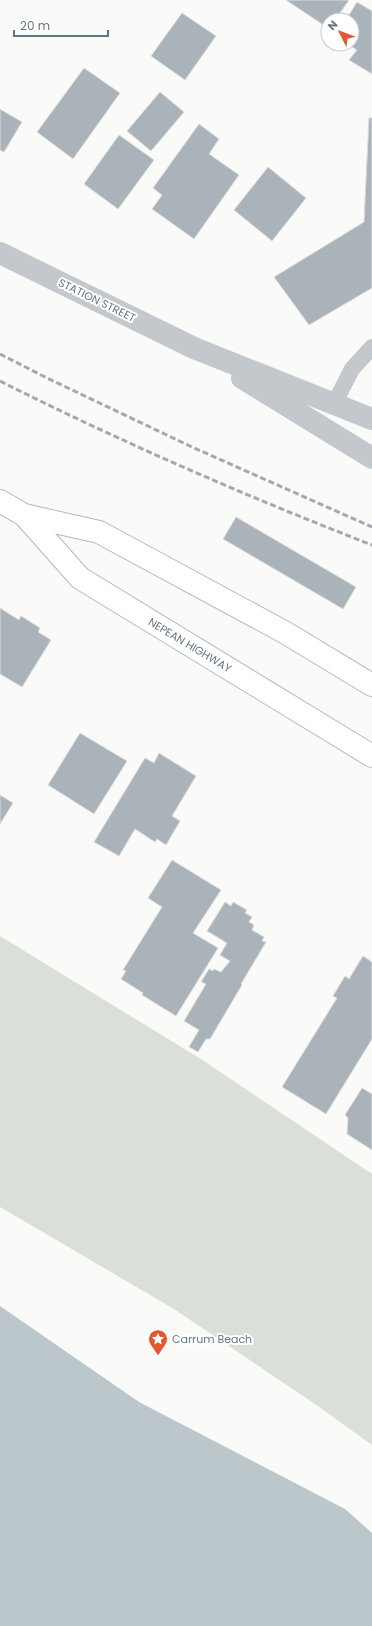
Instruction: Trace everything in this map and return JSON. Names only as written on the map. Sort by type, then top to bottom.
[{"type":"highway","name":"NEPEAN HIGHWAY","points":[[0,501],[24,515],[99,532],[286,634],[372,685]]},
{"type":"highway","name":"NEPEAN HIGHWAY","points":[[24,515],[80,578],[372,756]]},
{"type":"street","name":"STATION STREET","points":[[0,253],[194,348],[372,419]]},
{"type":"street","name":"STATION STREET","points":[[194,348],[372,458]]},
{"type":"lane","points":[[334,404],[352,369],[372,347]]},
{"type":"shaded area","points":[[0,936],[204,1061],[372,1174],[372,1445],[318,1406],[174,1309],[0,1207]]},
{"type":"shaded area","points":[[0,1306],[139,1402],[345,1509],[372,1533],[372,1626],[0,1626]]},
{"type":"building","points":[[286,0],[349,0],[341,12],[320,12],[320,23]]},
{"type":"building","points":[[357,2],[372,11],[372,74],[349,60],[355,52],[360,52],[360,12],[351,12]]},
{"type":"building","points":[[182,13],[216,36],[185,80],[151,56]]},
{"type":"building","points":[[84,68],[120,93],[73,159],[37,132]]},
{"type":"building","points":[[160,92],[184,112],[151,151],[127,131]]},
{"type":"building","points":[[0,109],[22,122],[4,152],[0,150]]},
{"type":"building","points":[[369,118],[372,118],[372,288],[309,325],[274,277],[364,222]]},
{"type":"building","points":[[199,124],[219,139],[209,154],[239,175],[194,239],[152,209],[162,195],[153,188]]},
{"type":"building","points":[[119,135],[154,160],[118,209],[84,184]]},
{"type":"building","points":[[268,167],[306,198],[272,241],[234,210]]},
{"type":"building","points":[[236,517],[356,587],[343,609],[223,539]]},
{"type":"building","points":[[0,608],[19,620],[21,616],[40,628],[38,632],[51,640],[22,687],[0,674]]},
{"type":"building","points":[[80,733],[127,761],[94,814],[48,785]]},
{"type":"building","points":[[159,753],[196,776],[172,816],[180,821],[166,845],[157,839],[155,842],[135,829],[119,856],[94,842],[145,758],[154,763]]},
{"type":"building","points":[[0,795],[13,803],[0,824]]},
{"type":"building","points":[[172,860],[221,890],[193,933],[218,948],[176,1016],[142,995],[143,993],[121,979],[126,971],[123,970],[162,907],[148,898]]},
{"type":"building","points":[[225,902],[231,906],[233,902],[247,910],[245,913],[252,917],[249,922],[254,925],[252,930],[264,937],[262,941],[266,942],[210,1039],[206,1039],[198,1052],[189,1047],[199,1030],[184,1021],[206,984],[201,982],[209,969],[213,971],[214,969],[221,972],[230,961],[220,955],[227,943],[207,931]]},
{"type":"building","points":[[363,956],[372,962],[372,1039],[326,1114],[282,1087],[337,998],[333,996],[345,976],[349,979]]},
{"type":"building","points":[[362,1088],[372,1094],[372,1150],[347,1134],[348,1118],[345,1115]]},
{"type":"railway","points":[[0,354],[192,447],[372,527]]},
{"type":"railway","points":[[0,381],[184,468],[372,545]]},
{"type":"place","name":"Carrum Beach","points":[[158,1356]]}]
